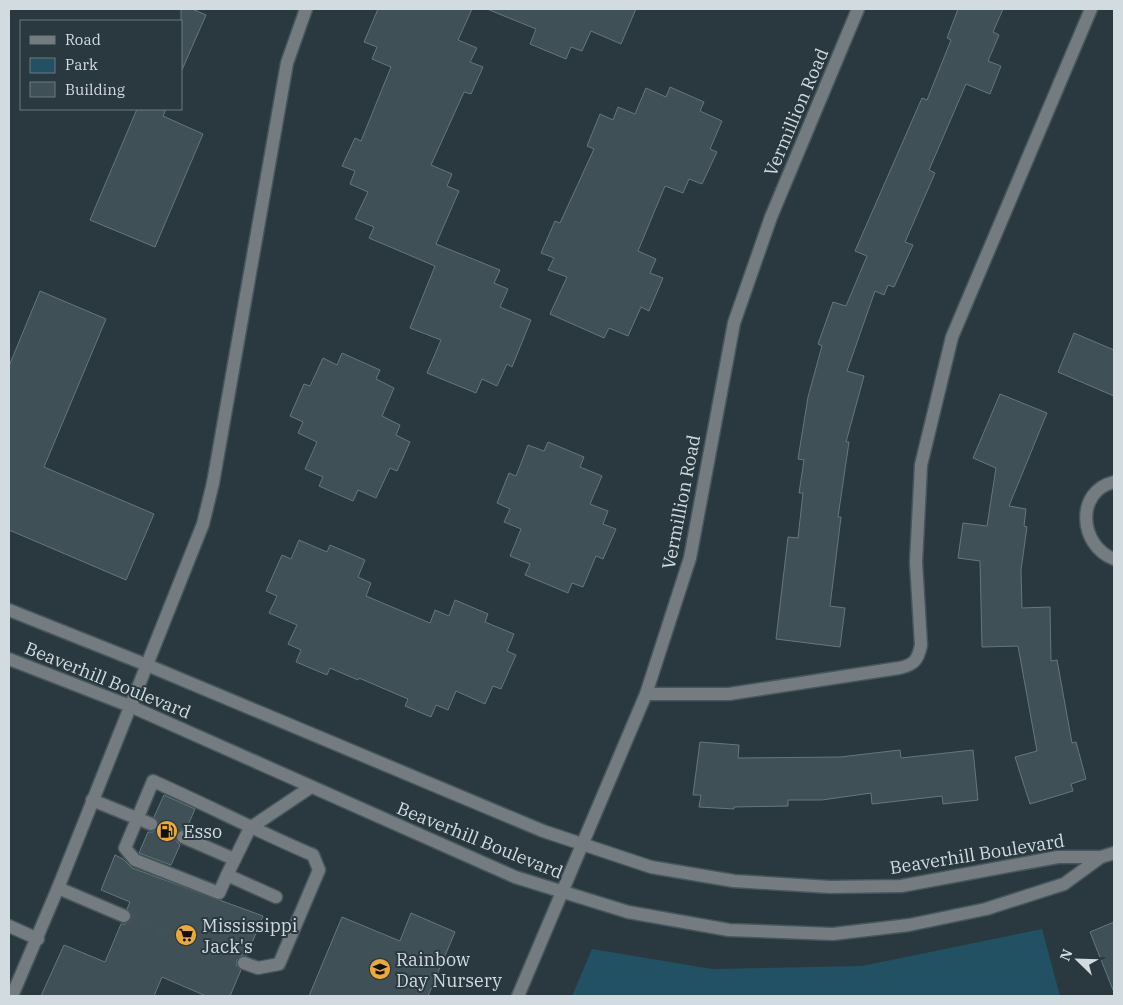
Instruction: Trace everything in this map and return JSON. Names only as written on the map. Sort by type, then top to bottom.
[{"type":"street","points":[[12,996],[38,939],[203,524],[213,483],[287,63],[306,9]]},
{"type":"street","name":"Vermillion Road","points":[[518,996],[646,694],[690,558],[734,323],[770,217],[858,9]]},
{"type":"street","points":[[646,694],[730,694],[899,668],[911,665],[918,657],[920,645],[916,562],[921,465],[952,337],[1091,9]]},
{"type":"street","points":[[1114,482],[1099,490],[1090,501],[1086,514],[1086,528],[1091,541],[1100,552],[1114,559]]},
{"type":"street","name":"Beaverhill Boulevard","points":[[9,610],[582,845],[650,867],[734,881],[830,887],[900,886],[1058,857],[1101,857],[1114,853]]},
{"type":"street","name":"Beaverhill Boulevard","points":[[9,658],[130,706],[515,877],[628,912],[729,930],[833,934],[909,925],[986,910],[1064,884],[1101,857]]},
{"type":"street","points":[[244,963],[258,968],[279,964],[318,870],[313,855],[250,828],[203,803],[153,781],[125,848],[135,860],[220,893],[234,859],[250,828],[310,787]]},
{"type":"street","points":[[92,800],[151,824]]},
{"type":"street","points":[[183,838],[234,859]]},
{"type":"street","points":[[227,875],[276,897]]},
{"type":"street","points":[[58,888],[124,916]]},
{"type":"street","points":[[9,926],[38,939]]},
{"type":"green space","points":[[1042,929],[1060,996],[572,996],[592,949],[712,969],[862,966]]},
{"type":"building","points":[[181,9],[192,9],[206,15],[182,70],[182,20]]},
{"type":"building","points":[[378,9],[472,9],[458,40],[477,48],[470,62],[483,67],[471,94],[464,92],[431,165],[452,174],[447,186],[459,191],[436,244],[500,270],[494,283],[508,289],[500,307],[531,320],[512,367],[507,364],[497,386],[482,379],[476,393],[427,373],[441,340],[410,328],[435,266],[369,238],[374,227],[355,219],[368,192],[350,184],[355,171],[342,166],[355,138],[361,141],[391,67],[372,59],[377,47],[364,42]]},
{"type":"building","points":[[487,9],[636,9],[621,44],[591,31],[582,51],[571,47],[566,59],[530,44],[536,29]]},
{"type":"building","points":[[958,9],[1003,9],[993,32],[999,35],[988,61],[1001,66],[990,94],[966,84],[929,170],[935,173],[905,242],[913,245],[894,287],[888,285],[884,295],[875,291],[847,371],[864,376],[846,442],[849,442],[838,517],[841,517],[830,606],[845,608],[840,647],[776,639],[788,537],[798,538],[803,493],[799,493],[804,460],[798,459],[808,397],[822,346],[818,344],[833,302],[846,306],[867,256],[855,251],[922,98],[927,100],[951,40],[947,38]]},
{"type":"building","points":[[670,87],[704,102],[700,111],[722,121],[710,149],[717,152],[702,184],[689,179],[683,193],[665,186],[638,251],[656,259],[650,273],[663,278],[649,311],[641,307],[628,336],[609,328],[604,338],[550,314],[567,277],[548,270],[554,258],[541,253],[555,221],[560,223],[594,149],[587,146],[600,114],[613,120],[618,107],[635,114],[646,88],[666,97]]},
{"type":"building","points":[[137,110],[166,110],[163,116],[203,134],[155,247],[90,220]]},
{"type":"building","points":[[40,291],[106,319],[44,467],[154,514],[126,580],[9,530],[9,366]]},
{"type":"building","points":[[1074,333],[1114,350],[1114,396],[1058,372]]},
{"type":"building","points":[[342,353],[380,370],[376,379],[394,388],[382,416],[400,425],[396,435],[410,442],[397,471],[390,468],[376,498],[358,490],[353,501],[319,486],[323,477],[305,469],[317,442],[298,433],[303,422],[290,416],[304,384],[310,386],[323,358],[337,365]]},
{"type":"building","points":[[1000,394],[1047,413],[1009,506],[1026,509],[1024,526],[1027,527],[1021,570],[1022,608],[1050,607],[1051,661],[1057,660],[1072,743],[1076,742],[1086,779],[1071,784],[1073,791],[1030,804],[1015,757],[1037,751],[1018,646],[982,647],[980,561],[958,558],[963,523],[987,526],[996,468],[973,458]]},
{"type":"building","points":[[548,442],[584,457],[580,467],[602,476],[590,504],[608,511],[603,524],[616,529],[603,559],[596,556],[583,587],[572,583],[568,593],[525,575],[530,564],[510,556],[521,529],[504,522],[510,509],[497,503],[509,473],[516,476],[528,445],[544,451]]},
{"type":"building","points":[[299,540],[327,552],[330,545],[365,560],[358,577],[371,583],[366,596],[430,623],[435,610],[449,616],[455,600],[488,614],[485,622],[514,634],[507,651],[516,655],[501,689],[493,686],[485,704],[456,691],[448,710],[436,705],[431,717],[405,706],[408,699],[359,678],[358,680],[330,668],[327,675],[296,662],[301,650],[288,644],[297,625],[269,613],[277,596],[266,591],[282,555],[291,559]]},
{"type":"building","points":[[700,742],[739,745],[738,758],[840,757],[900,750],[901,758],[973,750],[978,800],[943,804],[942,796],[872,804],[871,793],[822,800],[788,800],[788,806],[734,807],[734,809],[699,807],[701,795],[693,795]]},
{"type":"building","name":"Esso","points":[[164,795],[195,809],[186,830],[179,830],[175,834],[176,841],[180,845],[171,865],[139,853],[148,832],[153,832],[158,827],[159,822],[154,817]]},
{"type":"building","name":"Mississippi Jack's","points":[[115,855],[123,859],[132,868],[263,916],[247,955],[242,955],[237,960],[236,965],[241,970],[230,996],[206,996],[162,977],[154,996],[41,996],[64,945],[105,962],[121,924],[131,920],[132,915],[127,909],[130,902],[101,890]]},
{"type":"building","name":"Rainbow Day Nursery","points":[[411,913],[455,932],[428,996],[309,996],[342,917],[400,941]]},
{"type":"building","points":[[1114,922],[1114,990],[1113,990],[1090,932]]},
{"type":"tunnel","points":[[151,824],[183,837]]},
{"type":"tunnel","points":[[124,916],[244,963]]},
{"type":"place","name":"Esso","points":[[167,831]]},
{"type":"place","name":"Mississippi Jack's","points":[[186,935]]},
{"type":"place","name":"Rainbow Day Nursery","points":[[380,969]]}]
